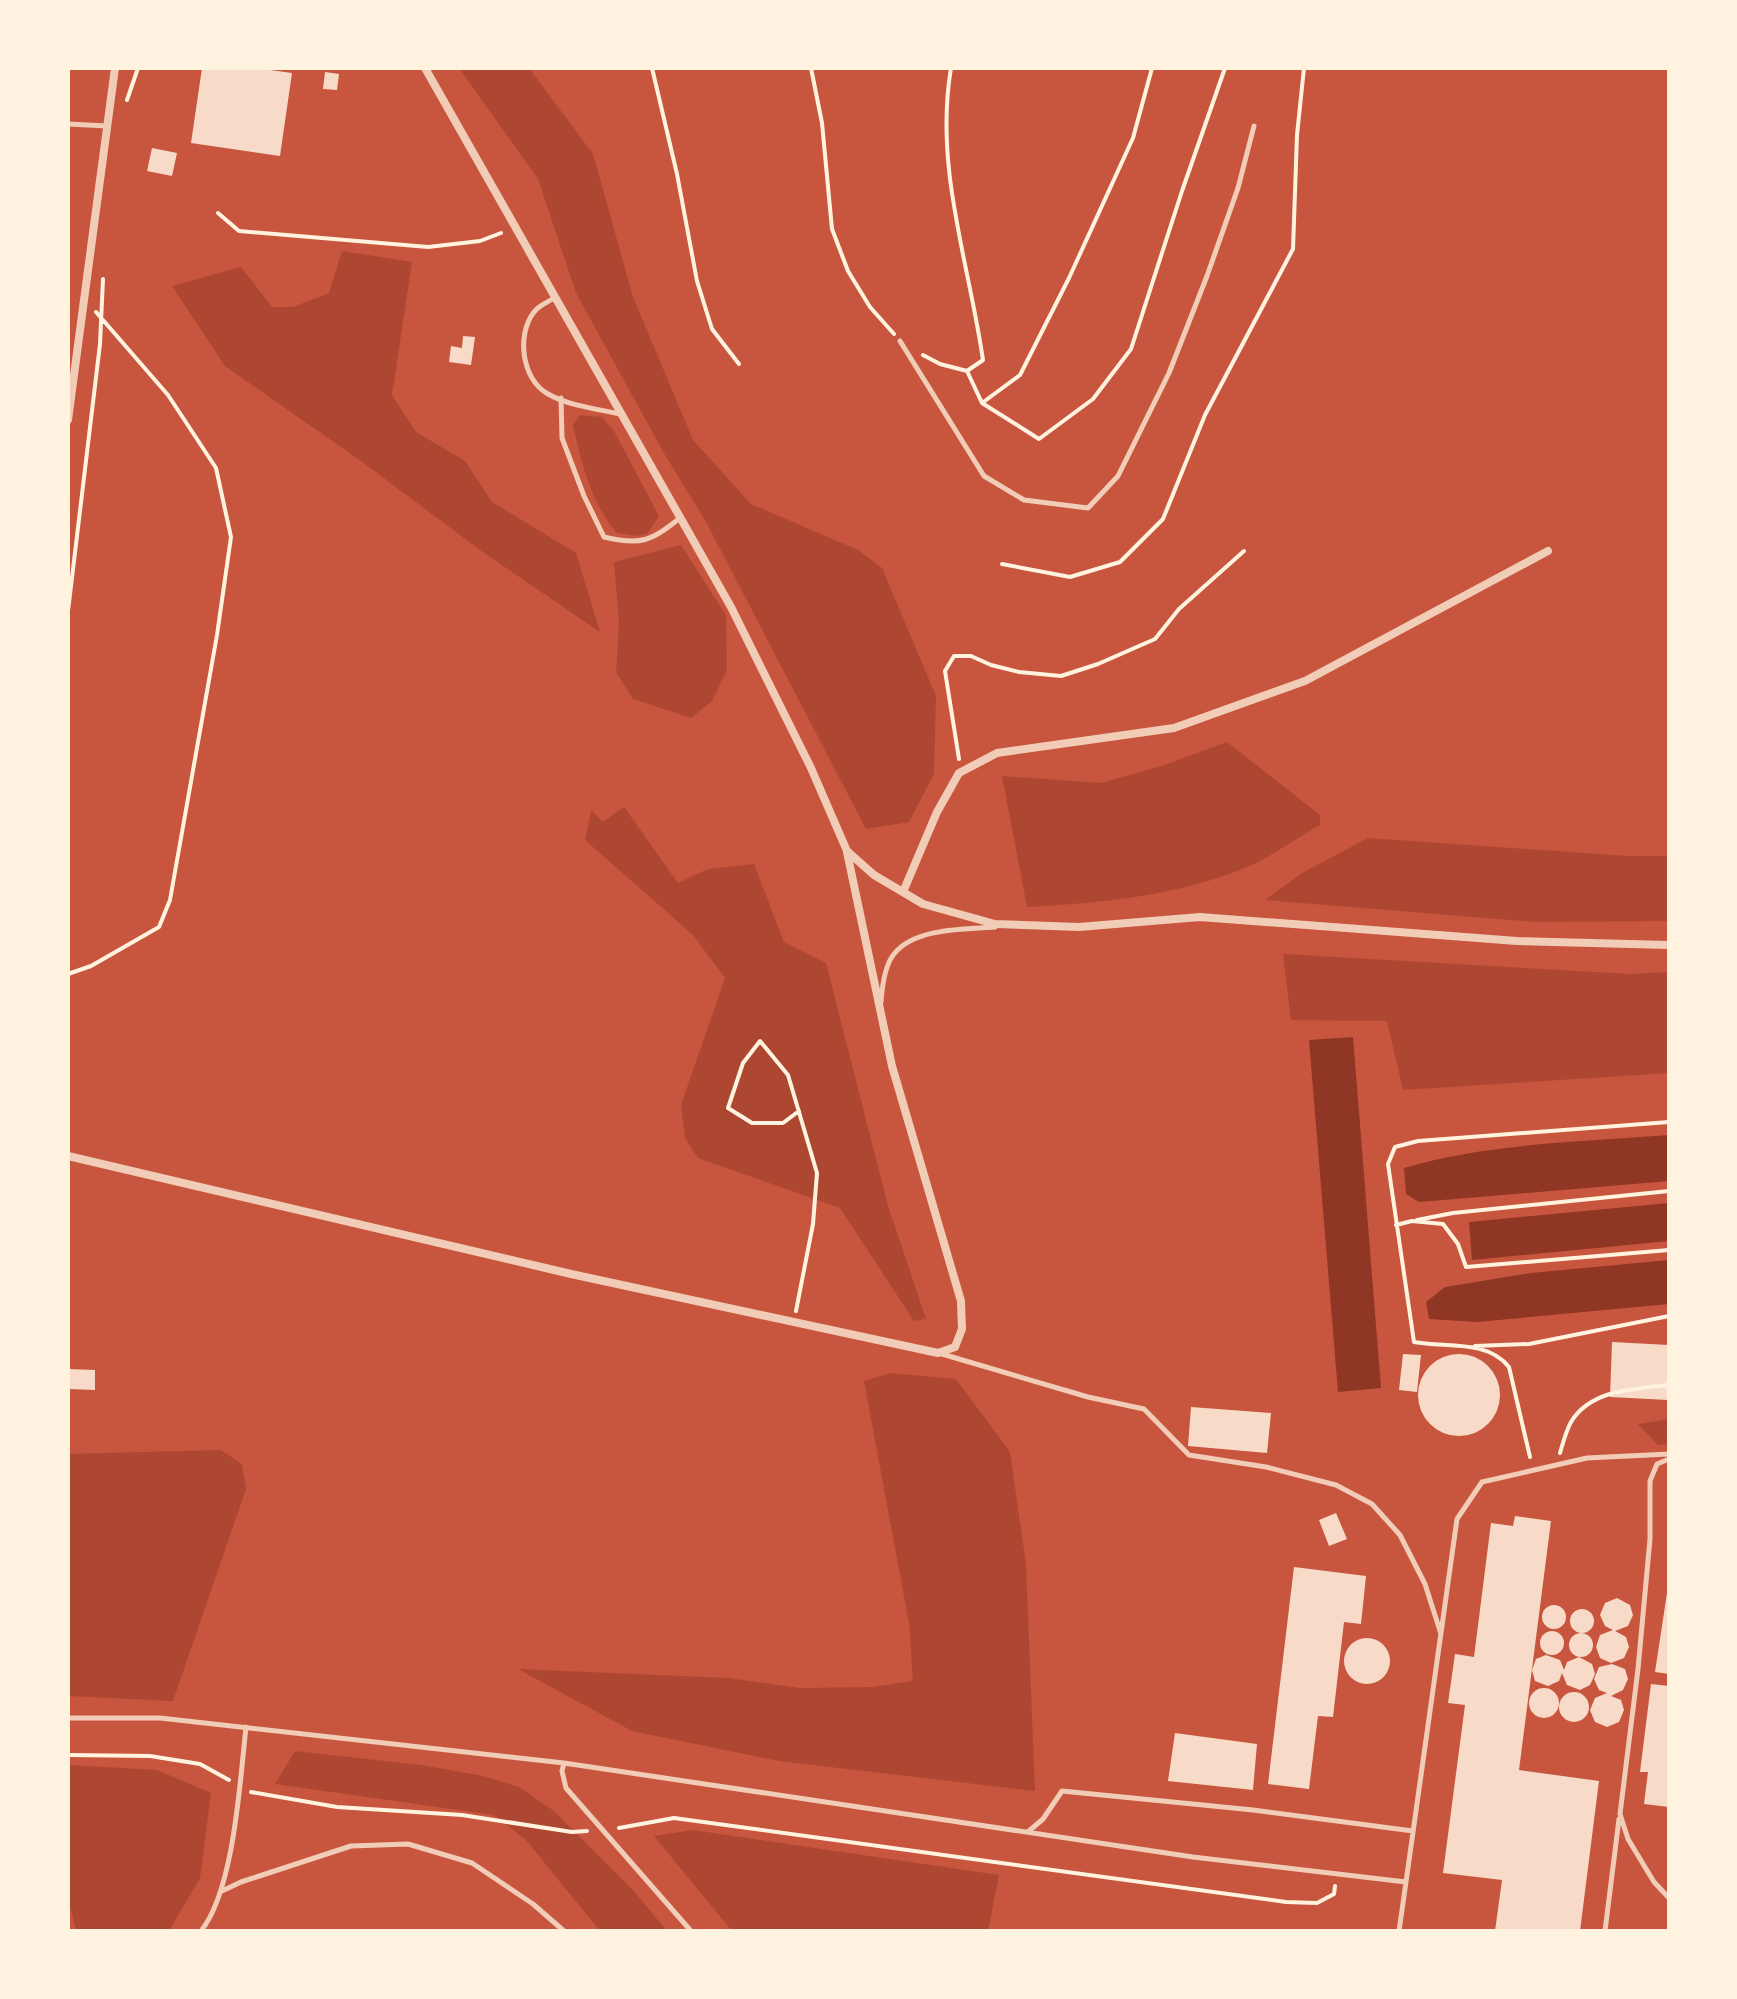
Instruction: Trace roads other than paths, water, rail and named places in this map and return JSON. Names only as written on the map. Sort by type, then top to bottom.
[{"type":"street","points":[[68,420],[115,68]]},
{"type":"street","points":[[68,1156],[556,1270],[938,1353],[955,1347],[962,1329],[961,1301],[892,1066],[847,851],[811,768],[737,619],[425,68]]},
{"type":"street","points":[[903,892],[937,812],[959,773],[997,753],[1174,728],[1305,681],[1548,551]]},
{"type":"street","points":[[847,851],[874,875],[923,904],[995,924],[1079,927],[1200,917],[1517,941],[1669,945]]},
{"type":"lane","points":[[68,124],[107,126]]},
{"type":"lane","points":[[900,341],[984,476],[1024,500],[1088,508],[1118,476],[1169,373],[1223,232],[1254,126]]},
{"type":"lane","points":[[554,298],[535,310],[524,330],[524,359],[533,378],[546,394],[620,414]]},
{"type":"lane","points":[[561,398],[562,438],[604,537],[643,542],[662,533],[680,518]]},
{"type":"lane","points":[[880,1014],[883,983],[893,954],[920,936],[1028,925]]},
{"type":"lane","points":[[938,1353],[1088,1397],[1144,1409],[1189,1455],[1266,1467],[1336,1485],[1372,1504],[1400,1535],[1425,1584],[1441,1634]]},
{"type":"lane","points":[[1399,1931],[1457,1519],[1482,1482],[1587,1458],[1669,1457]]},
{"type":"lane","points":[[1605,1931],[1643,1611],[1650,1539],[1650,1481],[1657,1464],[1669,1457]]},
{"type":"lane","points":[[68,1718],[160,1718],[564,1763],[1193,1857],[1406,1882]]},
{"type":"lane","points":[[201,1931],[210,1920],[222,1891],[240,1786],[246,1727]]},
{"type":"lane","points":[[564,1763],[562,1771],[566,1788],[691,1931]]},
{"type":"lane","points":[[1029,1831],[1043,1819],[1062,1791],[1253,1810],[1413,1831]]},
{"type":"lane","points":[[1620,1814],[1634,1850],[1654,1882],[1669,1898]]},
{"type":"lane","points":[[222,1891],[351,1846],[408,1844],[472,1863],[533,1904],[564,1931]]}]
